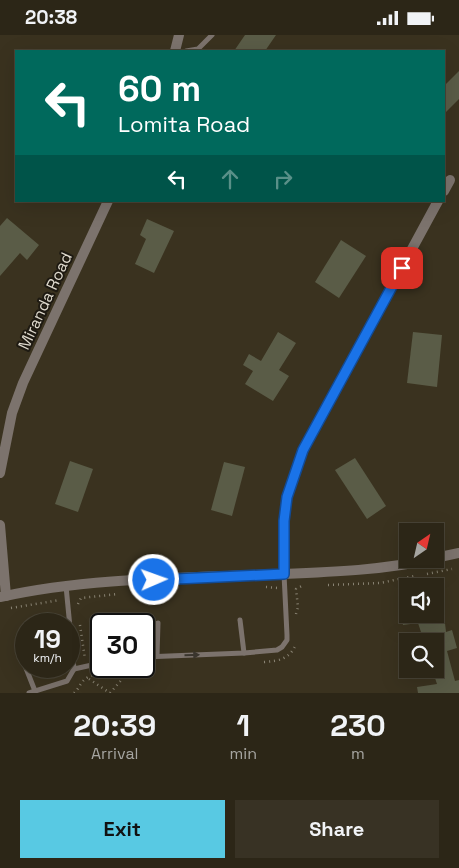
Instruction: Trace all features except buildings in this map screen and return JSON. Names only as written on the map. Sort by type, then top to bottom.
[{"type":"street","points":[[179,35],[180,50]]},
{"type":"street","points":[[445,189],[450,180]]},
{"type":"street","name":"Miranda Road","points":[[0,473],[12,413],[23,383],[108,202]]},
{"type":"street","points":[[284,574],[286,505],[294,474],[303,450],[437,202]]},
{"type":"street","points":[[0,525],[3,597],[66,586],[117,581],[339,573],[399,565]]},
{"type":"street","points":[[444,557],[459,553]]},
{"type":"lane","points":[[189,50],[198,49],[212,35]]},
{"type":"lane","points":[[158,623],[157,656],[277,650],[287,640],[284,574]]},
{"type":"lane","points":[[66,586],[69,613]]},
{"type":"lane","points":[[240,620],[244,653]]},
{"type":"lane","points":[[80,668],[90,665]]},
{"type":"lane","points":[[30,678],[35,691]]},
{"type":"lane","points":[[29,693],[66,681],[69,678]]},
{"type":"path","points":[[320,585],[380,583],[452,569]]},
{"type":"path","points":[[265,587],[296,589],[300,586],[310,586]]},
{"type":"path","points":[[296,589],[298,607],[296,623]]},
{"type":"path","points":[[8,609],[81,597],[122,594]]},
{"type":"path","points":[[79,613],[78,604],[81,597]]},
{"type":"path","points":[[80,622],[88,678],[110,693],[123,678]]},
{"type":"path","points":[[259,662],[278,661],[287,657],[294,650],[297,642]]},
{"type":"path","points":[[74,693],[84,680],[88,678]]},
{"type":"route","points":[[154,580],[284,574],[283,543],[287,497],[303,450],[402,268]]}]
